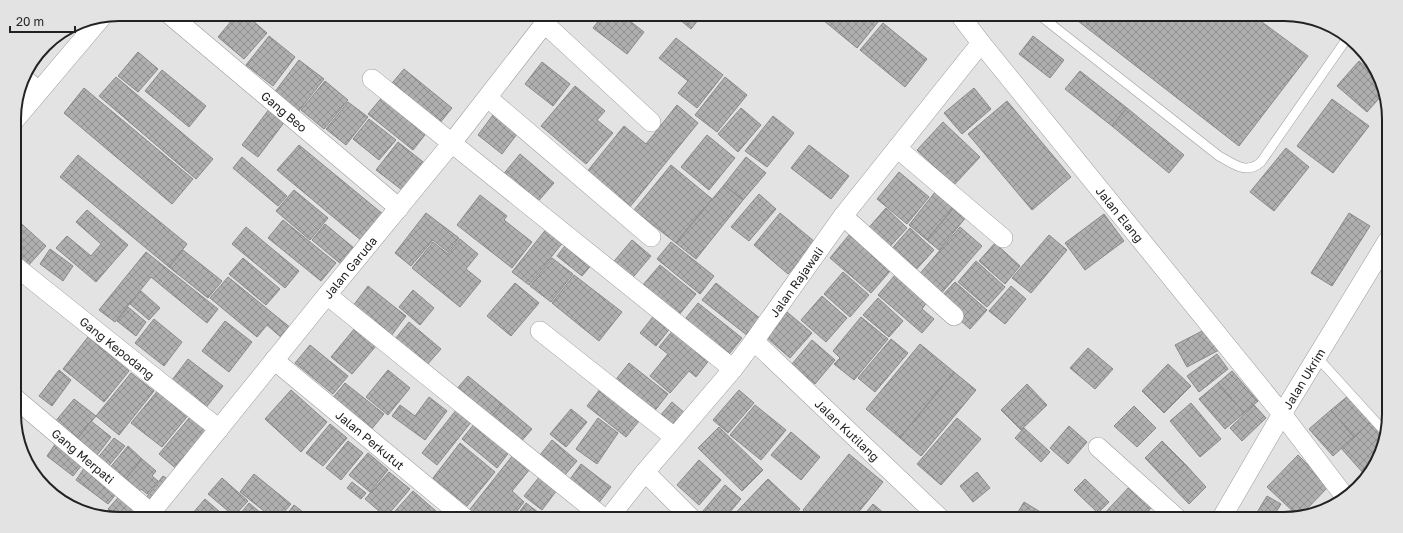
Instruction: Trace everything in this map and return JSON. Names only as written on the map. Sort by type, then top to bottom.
[{"type":"street","name":"Gang Beo","points":[[177,21],[399,208]]},
{"type":"street","name":"Jalan Garuda","points":[[152,512],[488,98],[546,21]]},
{"type":"street","points":[[550,21],[651,122]]},
{"type":"street","name":"Jalan Elang","points":[[964,21],[1282,414],[1342,493]]},
{"type":"street","points":[[21,113],[89,26]]},
{"type":"street","name":"Jalan Rajawali","points":[[614,512],[754,341],[843,216],[981,43]]},
{"type":"street","points":[[372,79],[732,369]]},
{"type":"street","points":[[28,82],[39,91]]},
{"type":"street","points":[[488,98],[651,237]]},
{"type":"street","points":[[897,148],[1003,238]]},
{"type":"street","points":[[843,216],[954,316]]},
{"type":"street","name":"Jalan Ukrim","points":[[1225,512],[1282,414],[1382,250]]},
{"type":"street","name":"Gang Kepodang","points":[[21,271],[219,429]]},
{"type":"street","points":[[327,295],[596,512]]},
{"type":"street","points":[[540,331],[674,437]]},
{"type":"street","name":"Jalan Kutilang","points":[[754,341],[934,512]]},
{"type":"street","name":"Jalan Perkutut","points":[[274,360],[458,512]]},
{"type":"street","name":"Gang Merpati","points":[[21,403],[144,512]]},
{"type":"street","points":[[1098,447],[1170,512]]},
{"type":"street","points":[[645,472],[685,512]]},
{"type":"lane","points":[[1047,21],[1219,156],[1241,168],[1248,169],[1255,167],[1261,162],[1345,42]]},
{"type":"lane","points":[[1317,357],[1381,427]]},
{"type":"building","points":[[231,21],[253,21],[267,33],[244,59],[218,37]]},
{"type":"building","points":[[598,21],[630,21],[644,32],[627,54],[593,28]]},
{"type":"building","points":[[681,21],[697,21],[691,29]]},
{"type":"building","points":[[824,21],[878,22],[857,48]]},
{"type":"building","points":[[1078,21],[1260,21],[1308,56],[1239,146]]},
{"type":"building","points":[[883,23],[927,59],[905,87],[860,50]]},
{"type":"building","points":[[269,36],[295,57],[273,86],[246,65]]},
{"type":"building","points":[[1033,36],[1064,60],[1050,78],[1019,54]]},
{"type":"building","points":[[676,38],[723,75],[697,108],[678,93],[688,81],[659,58]]},
{"type":"building","points":[[138,52],[158,69],[138,92],[118,76]]},
{"type":"building","points":[[299,60],[324,79],[298,112],[274,93]]},
{"type":"building","points":[[1359,61],[1369,70],[1375,82],[1380,98],[1367,112],[1337,86]]},
{"type":"building","points":[[542,62],[570,84],[553,106],[525,84]]},
{"type":"building","points":[[404,69],[452,108],[435,129],[387,89]]},
{"type":"building","points":[[162,70],[206,106],[189,127],[145,91]]},
{"type":"building","points":[[1080,71],[1127,108],[1112,126],[1065,89]]},
{"type":"building","points":[[116,77],[213,159],[196,179],[99,96]]},
{"type":"building","points":[[725,77],[747,95],[717,132],[695,115]]},
{"type":"building","points":[[325,81],[348,100],[324,129],[301,110]]},
{"type":"building","points":[[575,86],[605,111],[597,120],[613,133],[586,164],[541,126]]},
{"type":"building","points":[[84,88],[193,179],[172,204],[64,113]]},
{"type":"building","points":[[974,88],[991,109],[962,134],[944,113]]},
{"type":"building","points":[[25,90],[29,93],[23,100]]},
{"type":"building","points":[[384,95],[428,131],[413,150],[368,114]]},
{"type":"building","points":[[1332,99],[1369,126],[1333,173],[1297,146]]},
{"type":"building","points":[[1007,101],[1071,177],[1032,210],[968,134]]},
{"type":"building","points":[[348,102],[368,117],[346,145],[326,129]]},
{"type":"building","points":[[677,105],[698,123],[629,208],[586,173],[624,126],[646,144]]},
{"type":"building","points":[[270,108],[286,120],[258,157],[242,145]]},
{"type":"building","points":[[741,108],[761,125],[738,152],[718,134]]},
{"type":"building","points":[[1127,108],[1184,155],[1169,173],[1112,126]]},
{"type":"building","points":[[493,115],[517,134],[502,154],[478,135]]},
{"type":"building","points":[[773,116],[794,133],[767,167],[745,151]]},
{"type":"building","points":[[369,119],[396,140],[379,160],[353,139]]},
{"type":"building","points":[[943,122],[980,157],[954,185],[917,150]]},
{"type":"building","points":[[707,135],[735,158],[709,190],[681,167]]},
{"type":"building","points":[[398,142],[427,165],[406,193],[376,170]]},
{"type":"building","points":[[299,145],[384,215],[362,241],[277,170]]},
{"type":"building","points":[[809,145],[849,176],[831,199],[791,168]]},
{"type":"building","points":[[1286,148],[1309,167],[1274,211],[1250,192]]},
{"type":"building","points":[[520,154],[554,183],[534,206],[501,177]]},
{"type":"building","points":[[78,155],[187,244],[169,267],[60,177]]},
{"type":"building","points":[[242,157],[287,196],[278,206],[233,168]]},
{"type":"building","points":[[746,157],[766,173],[743,200],[724,185]]},
{"type":"building","points":[[671,165],[712,199],[676,243],[634,210]]},
{"type":"building","points":[[899,172],[929,197],[907,224],[877,199]]},
{"type":"building","points":[[724,185],[743,200],[696,259],[676,243]]},
{"type":"building","points":[[294,190],[328,218],[310,240],[276,211]]},
{"type":"building","points":[[936,191],[955,206],[927,240],[909,225]]},
{"type":"building","points":[[759,194],[776,209],[749,241],[731,227]]},
{"type":"building","points":[[480,195],[507,216],[504,220],[532,242],[512,268],[457,225]]},
{"type":"building","points":[[955,206],[967,216],[939,250],[927,240]]},
{"type":"building","points":[[886,208],[907,228],[885,252],[864,233]]},
{"type":"building","points":[[87,210],[128,245],[96,282],[56,248],[67,236],[91,256],[101,244],[76,222]]},
{"type":"building","points":[[426,213],[459,238],[448,252],[433,240],[411,266],[395,253]]},
{"type":"building","points":[[780,213],[815,242],[788,274],[754,245]]},
{"type":"building","points":[[1349,213],[1370,226],[1332,286],[1311,273]]},
{"type":"building","points":[[1104,214],[1124,241],[1085,270],[1065,243]]},
{"type":"building","points":[[283,220],[336,263],[321,281],[268,238]]},
{"type":"building","points":[[21,223],[46,246],[26,268],[21,264]]},
{"type":"building","points":[[325,224],[354,248],[341,264],[312,240]]},
{"type":"building","points":[[246,227],[299,271],[285,288],[232,244]]},
{"type":"building","points":[[960,227],[982,246],[939,296],[917,277]]},
{"type":"building","points":[[547,228],[564,241],[529,285],[512,272]]},
{"type":"building","points":[[910,228],[934,250],[912,274],[888,253]]},
{"type":"building","points":[[849,235],[891,270],[871,293],[830,258]]},
{"type":"building","points":[[1049,235],[1067,250],[1031,293],[1012,278]]},
{"type":"building","points":[[460,239],[478,254],[466,269],[481,281],[460,307],[412,268],[433,242],[448,254]]},
{"type":"building","points":[[632,240],[651,256],[629,282],[610,266]]},
{"type":"building","points":[[568,242],[593,263],[582,276],[557,256]]},
{"type":"building","points":[[671,242],[714,276],[700,294],[657,259]]},
{"type":"building","points":[[995,243],[1020,266],[1005,284],[979,261]]},
{"type":"building","points":[[50,249],[73,266],[63,281],[40,264]]},
{"type":"building","points":[[183,250],[222,281],[208,298],[169,267]]},
{"type":"building","points":[[146,252],[218,309],[207,323],[151,277],[115,322],[99,310]]},
{"type":"building","points":[[243,258],[280,289],[266,305],[229,274]]},
{"type":"building","points":[[552,258],[573,274],[551,302],[530,286]]},
{"type":"building","points":[[976,261],[1005,287],[987,307],[958,282]]},
{"type":"building","points":[[660,265],[696,294],[678,316],[642,286]]},
{"type":"building","points":[[843,272],[869,295],[850,317],[824,294]]},
{"type":"building","points":[[574,275],[622,312],[599,341],[552,303]]},
{"type":"building","points":[[895,275],[927,302],[922,309],[934,319],[922,333],[878,295]]},
{"type":"building","points":[[228,277],[292,329],[283,339],[267,325],[257,337],[210,298]]},
{"type":"building","points":[[955,282],[987,310],[970,329],[938,300]]},
{"type":"building","points":[[515,283],[539,303],[511,336],[487,316]]},
{"type":"building","points":[[716,283],[762,320],[748,336],[702,300]]},
{"type":"building","points":[[368,286],[406,316],[391,336],[353,306]]},
{"type":"building","points":[[1011,286],[1026,299],[1005,324],[989,311]]},
{"type":"building","points":[[413,290],[434,308],[420,325],[399,307]]},
{"type":"building","points":[[141,291],[160,308],[149,320],[130,304]]},
{"type":"building","points":[[822,296],[847,318],[826,342],[801,320]]},
{"type":"building","points":[[878,298],[903,321],[889,337],[863,315]]},
{"type":"building","points":[[698,303],[742,338],[726,358],[682,323]]},
{"type":"building","points":[[128,307],[146,322],[136,336],[117,321]]},
{"type":"building","points":[[787,312],[812,333],[790,358],[766,337]]},
{"type":"building","points":[[656,313],[672,326],[656,346],[640,333]]},
{"type":"building","points":[[861,317],[888,339],[854,380],[834,364],[840,358],[833,351]]},
{"type":"building","points":[[154,319],[182,342],[164,366],[135,343]]},
{"type":"building","points":[[225,321],[252,342],[229,372],[202,351]]},
{"type":"building","points":[[409,322],[441,349],[426,366],[395,339]]},
{"type":"building","points":[[355,328],[376,346],[352,374],[331,357]]},
{"type":"building","points":[[1208,328],[1219,350],[1187,367],[1175,345]]},
{"type":"building","points":[[674,329],[710,359],[696,377],[689,371],[670,393],[650,376],[668,354],[659,347]]},
{"type":"building","points":[[88,337],[129,371],[104,402],[63,369]]},
{"type":"building","points":[[891,339],[908,353],[875,392],[858,378]]},
{"type":"building","points":[[812,340],[835,360],[815,384],[792,364]]},
{"type":"building","points":[[920,344],[954,372],[900,438],[866,409]]},
{"type":"building","points":[[310,345],[348,376],[333,394],[295,363]]},
{"type":"building","points":[[1088,348],[1113,369],[1095,389],[1070,368]]},
{"type":"building","points":[[1217,354],[1228,369],[1199,392],[1187,376]]},
{"type":"building","points":[[188,359],[223,386],[204,410],[169,384]]},
{"type":"building","points":[[629,363],[668,394],[653,413],[614,382]]},
{"type":"building","points":[[1168,364],[1191,386],[1164,413],[1142,391]]},
{"type":"building","points":[[59,370],[71,380],[52,406],[39,396]]},
{"type":"building","points":[[388,370],[410,388],[388,415],[366,397]]},
{"type":"building","points":[[1232,371],[1258,401],[1244,413],[1218,383]]},
{"type":"building","points":[[954,372],[976,390],[921,456],[900,438]]},
{"type":"building","points":[[131,373],[154,391],[119,435],[96,416]]},
{"type":"building","points":[[468,376],[502,404],[490,419],[455,391]]},
{"type":"building","points":[[345,383],[384,414],[370,431],[331,400]]},
{"type":"building","points":[[1218,383],[1244,413],[1225,429],[1199,399]]},
{"type":"building","points":[[604,384],[644,415],[626,437],[587,406]]},
{"type":"building","points":[[1027,384],[1047,405],[1021,430],[1001,410]]},
{"type":"building","points":[[160,388],[190,413],[162,447],[131,423]]},
{"type":"building","points":[[291,390],[327,422],[301,452],[265,419]]},
{"type":"building","points":[[739,390],[754,403],[728,433],[713,420]]},
{"type":"building","points":[[1348,396],[1371,422],[1354,437],[1331,410]]},
{"type":"building","points":[[429,397],[447,411],[425,440],[392,416],[400,405],[415,416]]},
{"type":"building","points":[[74,399],[96,416],[76,440],[54,423]]},
{"type":"building","points":[[672,402],[686,414],[674,430],[659,417]]},
{"type":"building","points":[[1191,403],[1221,439],[1200,457],[1170,421]]},
{"type":"building","points":[[502,404],[532,429],[519,444],[490,419]]},
{"type":"building","points":[[755,405],[786,430],[761,460],[730,435]]},
{"type":"building","points":[[1254,405],[1266,418],[1242,441],[1230,428]]},
{"type":"building","points":[[1134,406],[1156,428],[1137,447],[1114,426]]},
{"type":"building","points":[[457,409],[472,421],[437,465],[422,453]]},
{"type":"building","points":[[571,409],[587,422],[566,447],[550,434]]},
{"type":"building","points":[[1331,410],[1354,437],[1333,456],[1309,429]]},
{"type":"building","points":[[190,417],[210,434],[179,471],[159,454]]},
{"type":"building","points":[[598,418],[618,433],[597,464],[576,449]]},
{"type":"building","points":[[957,418],[981,439],[941,485],[917,464]]},
{"type":"building","points":[[91,421],[111,437],[94,459],[74,443]]},
{"type":"building","points":[[1371,422],[1380,432],[1372,457],[1363,473],[1341,448]]},
{"type":"building","points":[[475,423],[510,451],[497,468],[462,439]]},
{"type":"building","points":[[330,424],[347,438],[323,466],[306,453]]},
{"type":"building","points":[[1069,426],[1087,442],[1068,464],[1050,448]]},
{"type":"building","points":[[719,427],[763,470],[742,491],[698,448]]},
{"type":"building","points":[[1024,428],[1050,452],[1041,462],[1015,438]]},
{"type":"building","points":[[791,432],[820,457],[801,480],[771,455]]},
{"type":"building","points":[[114,438],[125,446],[106,469],[96,460]]},
{"type":"building","points":[[58,440],[85,461],[73,476],[47,456]]},
{"type":"building","points":[[552,440],[577,461],[564,476],[540,455]]},
{"type":"building","points":[[348,441],[363,453],[341,480],[326,468]]},
{"type":"building","points":[[1162,441],[1185,464],[1167,481],[1145,458]]},
{"type":"building","points":[[460,443],[495,472],[467,506],[433,478]]},
{"type":"building","points":[[128,446],[142,459],[123,482],[108,470]]},
{"type":"building","points":[[368,453],[388,470],[370,492],[349,475]]},
{"type":"building","points":[[849,454],[883,482],[859,512],[805,512],[803,510]]},
{"type":"building","points":[[513,455],[530,469],[512,491],[524,502],[516,512],[468,512]]},
{"type":"building","points":[[1298,455],[1329,486],[1306,509],[1293,512],[1267,487]]},
{"type":"building","points":[[142,459],[156,471],[152,476],[158,481],[147,494],[141,489],[137,494],[123,482]]},
{"type":"building","points":[[699,460],[721,480],[699,505],[677,485]]},
{"type":"building","points":[[87,464],[120,489],[108,504],[76,480]]},
{"type":"building","points":[[581,464],[611,487],[597,505],[568,482]]},
{"type":"building","points":[[1185,464],[1206,487],[1189,504],[1167,481]]},
{"type":"building","points":[[389,472],[410,489],[390,512],[380,512],[365,499]]},
{"type":"building","points":[[977,472],[990,488],[973,502],[960,486]]},
{"type":"building","points":[[254,474],[291,504],[284,512],[265,512],[240,492]]},
{"type":"building","points":[[163,476],[172,482],[152,507],[144,500]]},
{"type":"building","points":[[540,476],[557,490],[542,510],[524,496]]},
{"type":"building","points":[[222,478],[248,501],[238,512],[229,512],[208,494]]},
{"type":"building","points":[[768,479],[800,509],[797,512],[753,512],[744,504]]},
{"type":"building","points":[[1085,479],[1109,502],[1099,512],[1097,512],[1074,490]]},
{"type":"building","points":[[352,482],[366,493],[361,499],[347,488]]},
{"type":"building","points":[[725,485],[741,499],[730,512],[703,511]]},
{"type":"building","points":[[1131,485],[1153,506],[1147,512],[1106,512]]},
{"type":"building","points":[[413,491],[437,512],[394,512]]},
{"type":"building","points":[[123,492],[144,509],[142,512],[119,512],[111,511],[108,509]]},
{"type":"building","points":[[1267,496],[1281,504],[1276,512],[1257,512]]},
{"type":"building","points":[[205,499],[220,512],[194,512]]},
{"type":"building","points":[[1024,502],[1040,512],[1018,512]]},
{"type":"building","points":[[249,503],[260,512],[242,512]]},
{"type":"building","points":[[526,503],[538,512],[519,512]]},
{"type":"building","points":[[744,504],[753,512],[737,512]]},
{"type":"building","points":[[873,504],[883,512],[866,512]]},
{"type":"building","points":[[294,505],[303,512],[288,512]]}]
